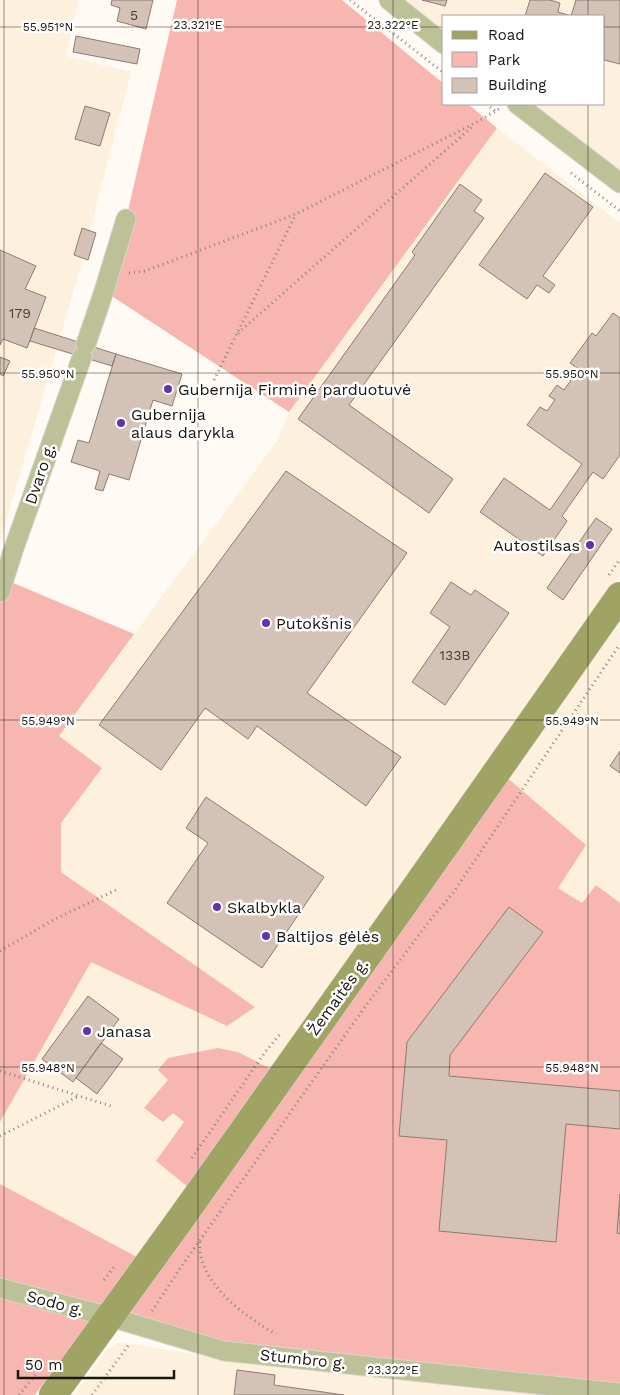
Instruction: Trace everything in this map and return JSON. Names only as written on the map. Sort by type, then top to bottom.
[{"type":"main road","name":"Žemaitės g.","points":[[52,1395],[182,1217],[620,596]]},
{"type":"street","points":[[389,0],[442,42]]},
{"type":"street","points":[[510,106],[620,183]]},
{"type":"street","name":"Dvaro g.","points":[[0,592],[84,350],[126,219]]},
{"type":"street","name":"Sodo g.","points":[[0,1288],[110,1317]]},
{"type":"street","name":"Stumbro g.","points":[[110,1317],[224,1351],[620,1393]]},
{"type":"path","points":[[350,0],[442,70]]},
{"type":"path","points":[[108,277],[145,271],[296,214],[510,106]]},
{"type":"path","points":[[238,333],[477,122]]},
{"type":"path","points":[[214,380],[296,214]]},
{"type":"path","points":[[92,1395],[142,1327],[200,1241],[367,1004],[453,893],[620,644]]},
{"type":"path","points":[[0,951],[55,919],[116,890]]},
{"type":"path","points":[[0,1071],[111,1106]]},
{"type":"path","points":[[0,1136],[77,1096]]},
{"type":"path","points":[[182,1217],[200,1241],[199,1252],[202,1262],[216,1286],[247,1317],[276,1334]]},
{"type":"shaded area","points":[[0,0],[79,0],[66,56],[131,72],[80,269],[0,542]]},
{"type":"shaded area","points":[[389,0],[620,0],[620,183],[518,105],[605,105],[605,15],[442,15],[442,42]]},
{"type":"shaded area","points":[[497,128],[620,223],[620,576],[298,1036],[137,1257],[0,1184],[0,1122],[91,962],[227,1025],[254,1007],[61,872],[61,823],[102,768],[59,736],[277,441],[289,412]]},
{"type":"shaded area","points":[[620,596],[620,903],[596,885],[582,903],[558,888],[498,770]]},
{"type":"shaded area","points":[[120,1342],[242,1362],[549,1395],[74,1395],[107,1349]]},
{"type":"green space","points":[[177,0],[342,0],[442,82],[442,105],[469,105],[497,128],[289,412],[104,291],[126,219]]},
{"type":"green space","points":[[4,579],[134,634],[59,736],[102,768],[61,823],[61,872],[255,1007],[227,1026],[91,962],[0,1122],[0,592]]},
{"type":"green space","points":[[498,770],[586,845],[558,888],[582,903],[596,885],[620,903],[620,1393],[224,1351],[110,1317]]},
{"type":"green space","points":[[218,1048],[238,1052],[273,1070],[188,1187],[156,1161],[184,1122],[173,1113],[163,1122],[144,1108],[168,1080],[158,1070],[168,1058]]},
{"type":"green space","points":[[0,1184],[137,1257],[35,1395],[0,1395]]},
{"type":"building","points":[[112,0],[153,0],[146,29],[117,21],[120,8],[111,5]]},
{"type":"building","points":[[422,0],[447,0],[445,6]]},
{"type":"building","points":[[530,0],[550,0],[560,3],[558,12],[568,15],[525,15]]},
{"type":"building","points":[[576,0],[620,0],[620,64],[605,60],[605,15],[571,15]]},
{"type":"building","points":[[76,36],[140,49],[137,64],[73,52]]},
{"type":"building","points":[[85,106],[110,113],[100,146],[75,139]]},
{"type":"building","points":[[545,173],[593,207],[543,276],[555,285],[549,293],[537,285],[527,299],[479,265]]},
{"type":"building","points":[[460,184],[482,200],[474,211],[484,218],[349,405],[453,479],[429,513],[298,419],[415,255],[412,252]]},
{"type":"building","points":[[82,228],[96,233],[88,260],[74,255]]},
{"type":"building","points":[[0,250],[36,266],[25,289],[46,297],[27,348],[3,339],[0,345]]},
{"type":"building","points":[[613,313],[620,318],[620,455],[603,479],[593,472],[562,516],[567,521],[543,556],[480,512],[504,478],[550,510],[582,464],[527,425],[540,407],[547,411],[555,400],[549,396],[557,385],[564,390],[579,369],[570,363],[592,333],[596,336]]},
{"type":"building","points":[[34,328],[116,354],[112,366],[30,341]]},
{"type":"building","name":"Gubernija alaus darykla","points":[[116,354],[182,374],[172,406],[153,400],[129,480],[109,474],[103,491],[95,489],[100,471],[71,462],[78,440],[89,443]]},
{"type":"building","points":[[0,357],[10,361],[3,376],[0,374]]},
{"type":"building","name":"Putokšnis","points":[[286,471],[407,553],[307,693],[401,757],[366,806],[257,726],[248,739],[205,708],[161,770],[99,725]]},
{"type":"building","points":[[596,518],[612,529],[563,600],[547,588]]},
{"type":"building","points":[[451,582],[471,595],[475,590],[509,613],[445,705],[412,682],[450,627],[430,613]]},
{"type":"building","points":[[620,751],[620,773],[610,766]]},
{"type":"building","points":[[206,797],[324,877],[262,968],[167,903],[208,843],[186,828]]},
{"type":"building","points":[[509,907],[543,932],[450,1055],[449,1076],[620,1091],[620,1129],[566,1124],[556,1242],[439,1231],[447,1140],[399,1136],[407,1042]]},
{"type":"building","name":"Janasa","points":[[88,996],[119,1019],[73,1082],[42,1059]]},
{"type":"building","points":[[101,1043],[123,1059],[97,1094],[76,1078]]},
{"type":"building","points":[[620,1194],[620,1234],[617,1233]]},
{"type":"building","points":[[237,1370],[275,1375],[274,1385],[344,1395],[234,1395]]},
{"type":"place","name":"Gubernija Firminė parduotuvė","points":[[168,389]]},
{"type":"place","name":"Gubernija alaus darykla","points":[[121,423]]},
{"type":"place","name":"Autostilsas","points":[[590,545]]},
{"type":"place","name":"Putokšnis","points":[[266,623]]},
{"type":"place","name":"Skalbykla","points":[[217,907]]},
{"type":"place","name":"Baltijos gėlės","points":[[266,936]]},
{"type":"place","name":"Janasa","points":[[87,1031]]}]
